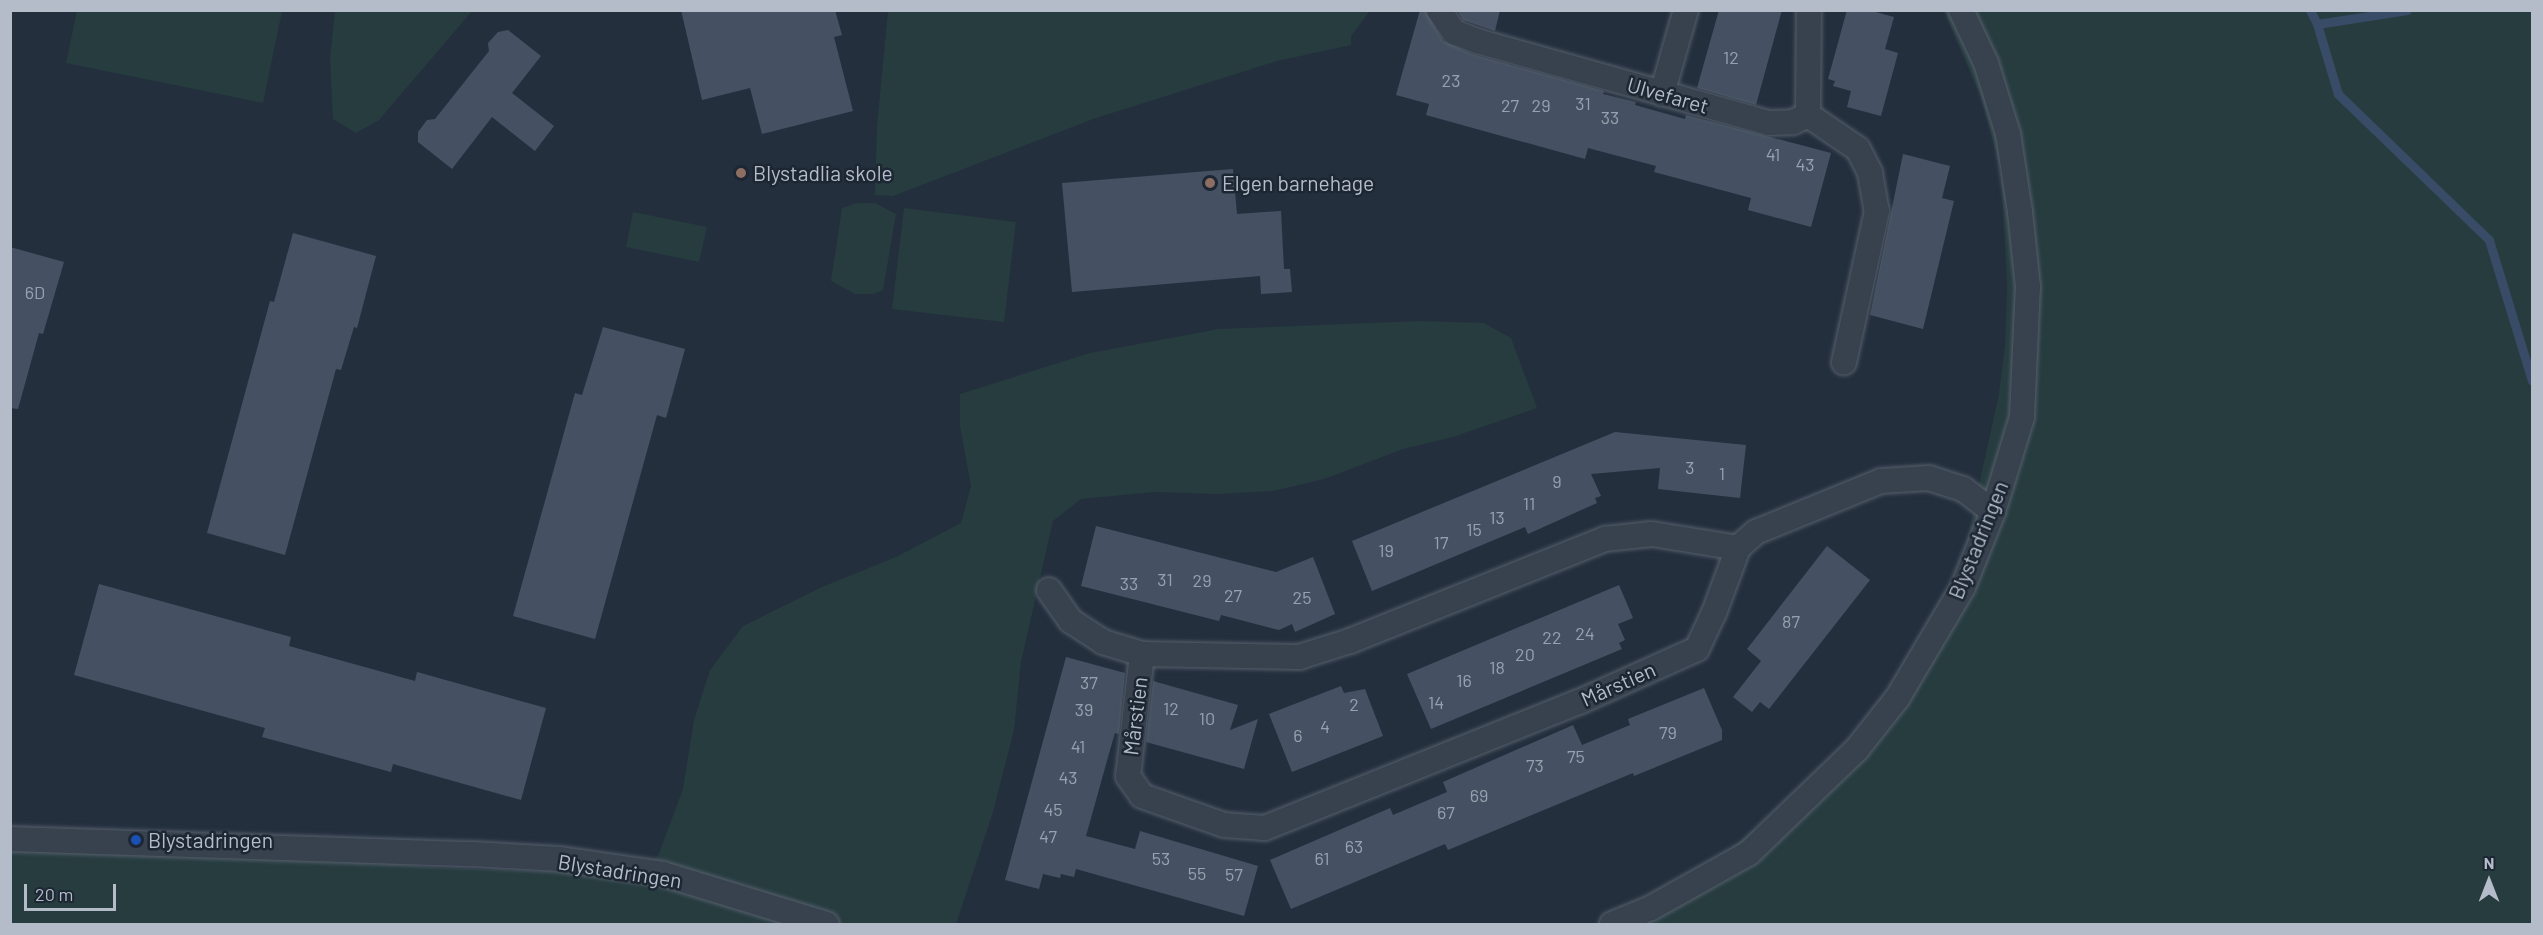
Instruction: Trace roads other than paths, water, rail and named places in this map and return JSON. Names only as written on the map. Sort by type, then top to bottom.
[{"type":"street","name":"Ulvefaret","points":[[1439,10],[1454,32],[1477,41],[1662,94],[1769,123],[1793,122],[1808,115]]},
{"type":"street","points":[[1662,94],[1686,10]]},
{"type":"street","points":[[1809,10],[1808,115],[1858,149],[1869,173],[1877,211],[1844,362]]},
{"type":"street","name":"Blystadringen","points":[[1612,924],[1651,908],[1749,853],[1857,749],[1898,697],[1963,587],[1993,512],[2022,417],[2028,287],[2008,134],[1986,63],[1961,10]]},
{"type":"street","points":[[1738,548],[1756,532],[1881,481],[1929,478],[1963,489],[1993,512]]},
{"type":"street","name":"Mårstien","points":[[1652,534],[1738,548],[1714,613],[1697,649],[1579,702],[1265,828],[1224,825],[1142,796],[1128,776],[1142,654],[1299,657],[1350,641],[1605,539],[1652,534]]},
{"type":"street","points":[[1049,590],[1071,621],[1102,642],[1142,654]]},
{"type":"street","name":"Blystadringen","points":[[10,839],[247,849],[472,854],[559,859],[663,874],[826,924]]},
{"type":"waterway","points":[[2310,10],[2317,24],[2338,94],[2489,240],[2532,381]]},
{"type":"waterway","points":[[2317,24],[2407,10]]},
{"type":"place","name":"Blystadlia skole","points":[[741,173]]},
{"type":"place","name":"Elgen barnehage","points":[[1210,183]]},
{"type":"place","name":"Blystadringen","points":[[136,840]]}]
